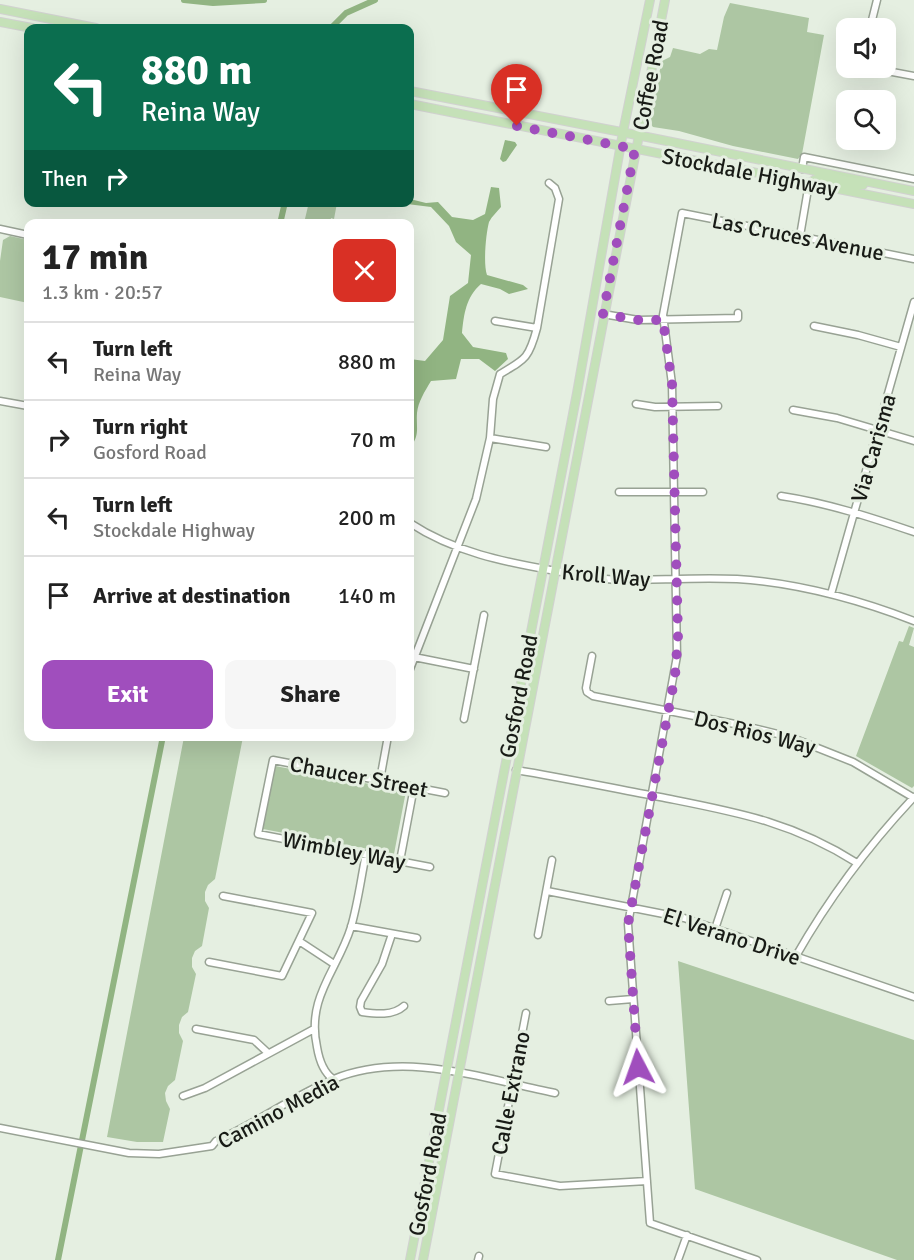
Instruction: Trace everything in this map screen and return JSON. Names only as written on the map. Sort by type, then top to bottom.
[{"type":"main road","name":"Coffee Road","points":[[623,132],[650,0]]},
{"type":"main road","name":"Coffee Road","points":[[635,149],[664,0]]},
{"type":"main road","points":[[0,9],[76,24]]},
{"type":"main road","points":[[0,22],[24,26]]},
{"type":"main road","name":"Stockdale Highway","points":[[414,92],[914,191]]},
{"type":"main road","name":"Stockdale Highway","points":[[414,105],[914,204]]},
{"type":"main road","name":"Gosford Road","points":[[410,1260],[543,569],[623,132]]},
{"type":"main road","name":"Gosford Road","points":[[423,1260],[635,149]]},
{"type":"main road","points":[[809,183],[816,179],[852,185],[880,185]]},
{"type":"street","points":[[872,18],[877,0]]},
{"type":"street","points":[[896,73],[914,76]]},
{"type":"street","points":[[802,169],[804,157],[914,179]]},
{"type":"street","points":[[474,669],[414,657],[476,499],[490,438],[493,399],[500,374],[525,359],[537,328],[560,199],[549,183]]},
{"type":"street","points":[[800,236],[809,183]]},
{"type":"street","name":"Las Cruces Avenue","points":[[663,320],[664,304],[682,213],[914,259]]},
{"type":"street","points":[[0,230],[24,234]]},
{"type":"street","name":"Via Carisma","points":[[831,594],[914,302]]},
{"type":"street","points":[[603,314],[638,320],[663,320],[738,318],[738,313]]},
{"type":"street","points":[[663,320],[672,378],[677,656],[628,932],[650,1223],[758,1260]]},
{"type":"street","points":[[495,321],[537,328]]},
{"type":"street","points":[[814,326],[901,347]]},
{"type":"street","points":[[0,400],[24,405]]},
{"type":"street","points":[[636,404],[655,407],[718,406]]},
{"type":"street","points":[[793,410],[837,418],[914,441]]},
{"type":"street","points":[[490,438],[546,447]]},
{"type":"street","points":[[619,492],[704,492]]},
{"type":"street","points":[[781,496],[855,512],[914,532]]},
{"type":"street","name":"Kroll Way","points":[[414,525],[457,548],[494,559],[543,569],[606,579],[728,579],[764,582],[831,594],[914,621]]},
{"type":"street","points":[[464,719],[484,615]]},
{"type":"street","name":"Dos Rios Way","points":[[592,656],[586,688],[587,692],[593,696],[768,731],[811,744],[873,772],[914,797]]},
{"type":"street","points":[[380,780],[387,741]]},
{"type":"street","name":"Chaucer Street","points":[[258,834],[273,760],[445,793]]},
{"type":"street","points":[[516,770],[729,810],[770,821],[818,840],[857,863]]},
{"type":"street","points":[[400,861],[414,787]]},
{"type":"street","points":[[796,956],[857,863],[914,797]]},
{"type":"street","name":"Wimbley Way","points":[[258,834],[430,867]]},
{"type":"street","points":[[333,1079],[327,1074],[322,1064],[314,1029],[319,998],[351,926],[366,854]]},
{"type":"street","points":[[538,936],[552,860]]},
{"type":"street","name":"El Verano Drive","points":[[547,891],[684,918],[914,997]]},
{"type":"street","points":[[715,929],[727,893]]},
{"type":"street","points":[[209,962],[282,976],[312,913],[222,896]]},
{"type":"street","points":[[351,926],[417,938]]},
{"type":"street","points":[[393,934],[382,964],[365,993],[360,1007],[362,1012],[375,1014],[392,1013],[404,1006]]},
{"type":"street","points":[[299,941],[334,964]]},
{"type":"street","points":[[609,1001],[633,999]]},
{"type":"street","name":"Calle Extrano","points":[[526,1013],[495,1174],[560,1186],[647,1181]]},
{"type":"street","points":[[196,1029],[254,1040],[268,1053]]},
{"type":"street","points":[[183,1096],[205,1088],[314,1029]]},
{"type":"street","name":"Camino Media","points":[[0,1128],[144,1154],[172,1153],[212,1146],[333,1079],[363,1070],[394,1066],[446,1071],[555,1093]]},
{"type":"street","points":[[678,1260],[687,1235]]},
{"type":"shaded area","points":[[730,3],[809,18],[807,32],[824,35],[802,154],[798,159],[653,127],[648,121],[662,61],[670,57],[673,48],[700,54],[709,49],[717,50],[724,17]]},
{"type":"shaded area","points":[[505,140],[515,142],[517,145],[503,162],[500,159]]},
{"type":"shaded area","points":[[491,187],[499,188],[501,207],[489,222],[486,241],[487,275],[523,285],[528,289],[509,294],[481,284],[469,300],[462,333],[473,347],[506,353],[508,359],[495,371],[479,359],[461,359],[456,379],[431,381],[418,409],[417,434],[414,442],[414,360],[425,361],[443,340],[450,296],[468,283],[471,255],[456,242],[449,226],[431,207],[414,205],[414,200],[426,203],[438,202],[452,217],[473,220],[485,214]]},
{"type":"shaded area","points":[[308,207],[336,207],[334,219],[305,219]]},
{"type":"shaded area","points":[[10,236],[24,239],[24,302],[0,297],[0,261],[3,240]]},
{"type":"shaded area","points":[[909,626],[914,628],[909,645],[914,647],[914,786],[912,788],[856,756],[899,641],[903,642]]},
{"type":"shaded area","points":[[183,741],[242,741],[215,879],[208,885],[205,892],[205,901],[209,908],[202,946],[195,951],[192,958],[192,967],[196,974],[188,1012],[182,1017],[179,1025],[179,1033],[183,1041],[175,1080],[168,1086],[165,1093],[170,1109],[163,1142],[137,1142],[107,1137]]},
{"type":"shaded area","points":[[275,766],[406,791],[394,854],[263,829]]},
{"type":"shaded area","points":[[678,961],[914,1040],[914,1260],[897,1260],[695,1189]]},
{"type":"waterway","points":[[184,0],[213,3],[264,0]]},
{"type":"waterway","points":[[335,24],[346,13],[375,0]]},
{"type":"waterway","points":[[281,219],[284,207]]},
{"type":"waterway","points":[[58,1260],[162,741]]},
{"type":"route","points":[[517,126],[635,149],[603,314],[638,320],[663,320],[672,378],[678,636],[669,711],[628,924],[638,1067]]}]
